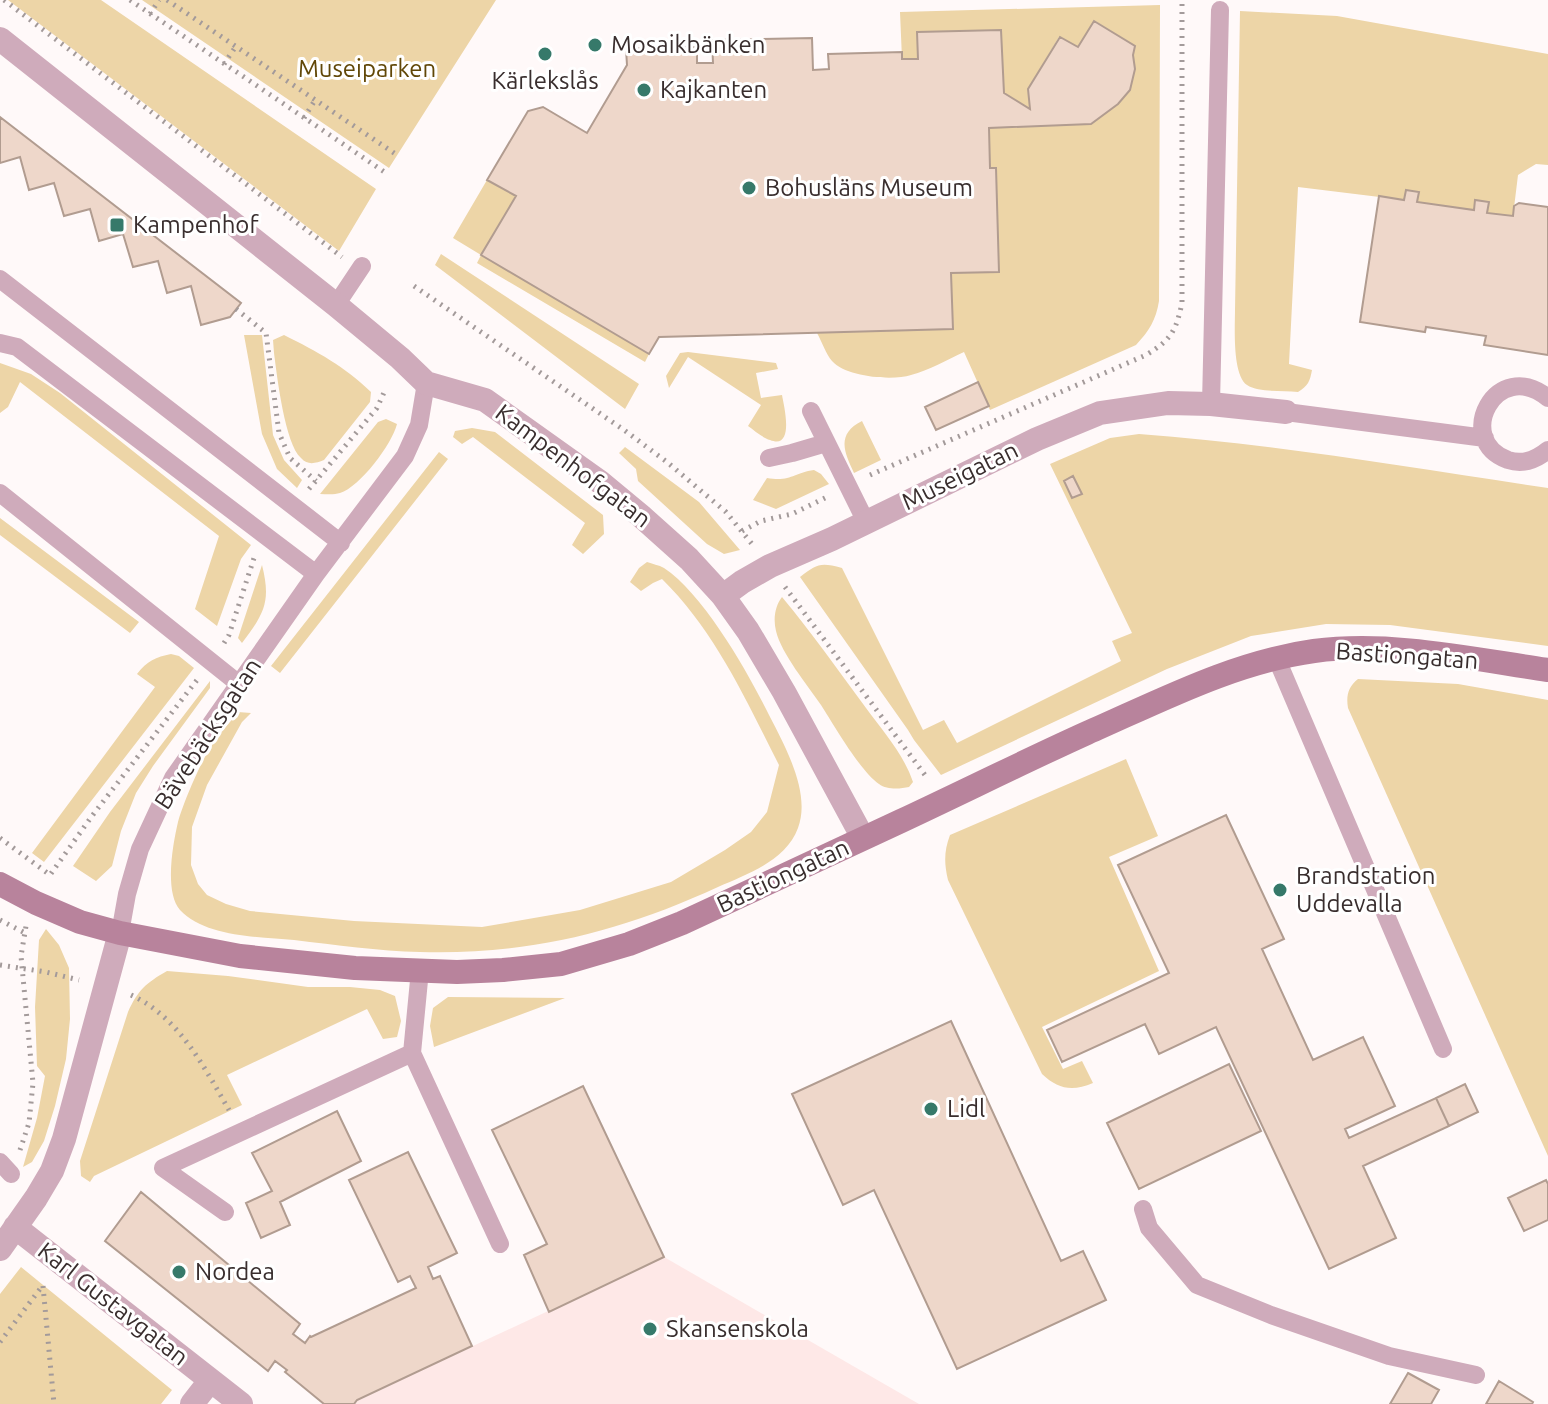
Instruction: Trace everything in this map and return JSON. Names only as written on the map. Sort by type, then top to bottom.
[{"type":"main road","name":"Bastiongatan","points":[[0,884],[80,922],[120,933],[240,956],[355,968],[420,970],[503,970],[561,964],[629,944],[682,923],[1043,753],[1152,705],[1276,657],[1361,649],[1442,654],[1548,670]]},
{"type":"street","name":"Kampenhofgatan","points":[[0,39],[336,305],[426,383],[485,400],[506,413],[600,482],[689,559],[723,596],[748,631],[863,838]]},
{"type":"street","name":"Museigatan","points":[[723,596],[770,566],[1037,439],[1100,413],[1168,403],[1286,412]]},
{"type":"street","name":"Bävebäcksgatan","points":[[0,1249],[52,1171],[64,1139],[120,933]]},
{"type":"street","name":"Karl Gustavgatan","points":[[15,1227],[241,1404]]},
{"type":"street","name":"Karl Gustavgatan","points":[[192,1404],[210,1381]]},
{"type":"lane","points":[[1211,404],[1220,10]]},
{"type":"lane","points":[[336,305],[361,267]]},
{"type":"lane","points":[[0,279],[341,543]]},
{"type":"lane","points":[[0,343],[17,347],[316,574]]},
{"type":"lane","name":"Bävebäcksgatan","points":[[120,933],[140,849],[173,778],[316,574],[405,456],[419,425],[426,383]]},
{"type":"lane","points":[[1548,398],[1526,387],[1513,386],[1500,391],[1484,412],[1482,426],[1492,450],[1503,458],[1528,462],[1548,450]]},
{"type":"lane","points":[[811,411],[866,522]]},
{"type":"lane","points":[[1286,412],[1485,438]]},
{"type":"lane","points":[[769,458],[826,443]]},
{"type":"lane","points":[[0,493],[239,684]]},
{"type":"lane","points":[[1276,657],[1443,1049]]},
{"type":"lane","points":[[420,970],[412,1053],[500,1244]]},
{"type":"lane","points":[[225,1212],[163,1168],[412,1053]]},
{"type":"lane","points":[[1143,1209],[1149,1228],[1197,1285],[1271,1315],[1389,1356],[1476,1375]]},
{"type":"path","points":[[4,0],[287,216],[361,267]]},
{"type":"path","points":[[130,0],[386,173]]},
{"type":"path","points":[[150,14],[159,0]]},
{"type":"path","points":[[167,0],[397,155]]},
{"type":"path","points":[[742,531],[761,521],[792,514],[892,466],[1146,355],[1163,344],[1177,324],[1182,303],[1182,0]]},
{"type":"path","points":[[224,64],[236,46]]},
{"type":"path","points":[[304,118],[315,100]]},
{"type":"path","points":[[414,286],[624,430],[726,512],[770,566],[925,775]]},
{"type":"path","points":[[236,309],[266,333],[279,433],[290,458],[316,481]]},
{"type":"path","points":[[306,493],[377,408],[386,388]]},
{"type":"path","points":[[0,838],[50,875],[229,635],[256,553]]},
{"type":"path","points":[[0,920],[25,933]]},
{"type":"path","points":[[5,1168],[29,1123],[33,1083],[21,956],[27,921]]},
{"type":"path","points":[[0,965],[107,986],[135,997],[159,1014],[187,1041],[242,1131]]},
{"type":"path","points":[[0,1342],[43,1285],[54,1404]]},
{"type":"shaded area","name":"Skansenskola","points":[[664,1257],[919,1404],[354,1404],[357,1400]]},
{"type":"green space","points":[[8,0],[101,0],[376,189],[339,251]]},
{"type":"green space","name":"Museiparken","points":[[142,0],[496,0],[389,168]]},
{"type":"green space","points":[[1160,5],[1159,301],[1151,325],[1136,345],[990,410],[964,352],[918,373],[893,378],[858,374],[832,361],[817,333],[953,329],[951,273],[990,168],[989,128],[1091,124],[1118,104],[1135,69],[1135,46],[1095,21],[1078,47],[1059,37],[1028,89],[1030,109],[1004,93],[1001,30],[917,32],[918,59],[902,59],[900,12]]},
{"type":"green space","points":[[1240,11],[1337,16],[1548,54],[1548,165],[1536,164],[1518,175],[1513,216],[1487,213],[1489,203],[1476,200],[1474,210],[1417,202],[1418,192],[1406,190],[1404,200],[1298,187],[1289,364],[1312,370],[1308,383],[1298,392],[1264,390],[1247,385],[1242,380],[1235,350]]},
{"type":"green space","points":[[487,180],[516,196],[481,255],[453,238]]},
{"type":"green space","points":[[441,254],[639,384],[625,409],[435,265]]},
{"type":"green space","points":[[481,255],[649,354],[645,362],[477,263]]},
{"type":"green space","points":[[244,335],[262,335],[273,435],[284,460],[302,480],[297,488],[277,469],[262,434]]},
{"type":"green space","points":[[284,335],[330,360],[371,392],[370,402],[324,460],[318,462],[309,463],[301,458],[286,425],[273,340]]},
{"type":"green space","points":[[680,353],[776,363],[778,369],[756,373],[761,398],[782,395],[786,417],[783,439],[767,439],[748,426],[761,405],[688,357],[669,388],[666,376]]},
{"type":"green space","points":[[0,363],[31,374],[60,393],[251,545],[241,559],[217,626],[195,609],[219,536],[20,382],[8,407],[0,413]]},
{"type":"green space","points":[[386,419],[397,424],[382,453],[366,474],[340,493],[320,494],[378,422]]},
{"type":"green space","points":[[862,421],[881,460],[854,473],[844,444],[848,432]]},
{"type":"green space","points":[[472,428],[495,432],[603,515],[604,534],[583,554],[572,545],[585,523],[473,437],[462,444],[453,437],[455,431]]},
{"type":"green space","points":[[1139,434],[1293,450],[1548,488],[1548,646],[1390,625],[1326,624],[1251,636],[1167,669],[941,775],[800,577],[819,565],[842,568],[923,730],[944,720],[957,743],[1121,661],[1112,641],[1132,633],[1050,464],[1110,438]]},
{"type":"green space","points":[[625,447],[699,502],[740,550],[724,554],[707,544],[638,481],[636,469],[619,453]]},
{"type":"green space","points":[[439,452],[448,459],[280,673],[271,666]]},
{"type":"green space","points":[[814,470],[829,484],[776,509],[753,500],[767,478],[787,478]]},
{"type":"green space","points":[[0,518],[139,622],[130,633],[0,535]]},
{"type":"green space","points":[[647,562],[664,568],[707,613],[747,673],[787,751],[798,783],[801,814],[792,839],[775,858],[741,877],[645,917],[573,938],[499,949],[404,951],[250,936],[204,926],[180,910],[172,892],[171,880],[178,822],[205,757],[238,712],[251,713],[242,722],[207,785],[192,827],[191,865],[198,884],[207,895],[250,911],[354,921],[482,927],[580,910],[671,882],[751,832],[767,812],[779,765],[728,667],[681,599],[662,579],[641,591],[630,582]]},
{"type":"green space","points":[[262,565],[266,588],[264,606],[242,643],[238,638]]},
{"type":"green space","points":[[782,597],[892,744],[913,782],[909,787],[898,789],[879,784],[856,759],[783,649],[775,626],[776,609]]},
{"type":"green space","points":[[171,654],[179,656],[194,668],[44,862],[32,853],[155,687],[137,674],[152,660]]},
{"type":"green space","points":[[1358,679],[1458,684],[1548,700],[1548,1156],[1348,708],[1348,692]]},
{"type":"green space","points":[[210,681],[210,688],[136,793],[112,866],[96,881],[73,866],[110,812]]},
{"type":"green space","points":[[1126,759],[1158,836],[1109,857],[1159,971],[1042,1027],[1063,1069],[1082,1061],[1093,1083],[1066,1088],[1042,1074],[948,880],[945,863],[947,846],[950,835]]},
{"type":"green space","points":[[46,929],[59,945],[69,968],[70,1019],[66,1059],[44,1141],[32,1162],[23,1167],[45,1076],[37,1066],[35,1007],[39,940]]},
{"type":"green space","points":[[167,971],[308,987],[380,990],[395,996],[401,1021],[397,1037],[383,1039],[367,1009],[227,1075],[242,1105],[94,1176],[90,1182],[81,1176],[80,1161],[128,1012],[143,988]]},
{"type":"green space","points":[[448,997],[565,998],[434,1047],[430,1026],[433,1008]]},
{"type":"green space","points":[[21,1267],[172,1390],[161,1404],[0,1404],[0,1294]]},
{"type":"building","name":"Bohusläns Museum","points":[[1094,21],[1135,46],[1135,69],[1130,90],[1118,104],[1091,124],[989,128],[990,168],[996,168],[999,272],[951,273],[953,329],[659,337],[649,354],[481,255],[516,196],[487,180],[528,111],[543,107],[587,133],[627,65],[626,49],[697,47],[697,63],[713,63],[712,40],[812,38],[813,70],[829,69],[828,54],[902,52],[902,59],[918,59],[917,32],[1001,30],[1004,93],[1030,109],[1028,89],[1060,37],[1078,47]]},
{"type":"building","name":"Kampenhof","points":[[0,117],[241,303],[230,317],[201,325],[191,286],[167,293],[158,261],[133,267],[123,234],[99,241],[90,209],[64,216],[54,183],[29,190],[20,157],[0,163]]},
{"type":"building","points":[[1406,190],[1419,192],[1417,202],[1474,210],[1475,200],[1489,202],[1487,213],[1513,216],[1514,206],[1519,203],[1548,207],[1548,355],[1484,345],[1486,336],[1426,327],[1425,332],[1360,322],[1379,196],[1404,200]]},
{"type":"building","points":[[978,382],[989,406],[936,430],[925,407]]},
{"type":"building","points":[[1073,476],[1082,494],[1072,498],[1064,481]]},
{"type":"building","points":[[1226,815],[1284,939],[1262,949],[1313,1060],[1363,1037],[1395,1106],[1345,1129],[1349,1138],[1436,1098],[1449,1126],[1363,1166],[1396,1238],[1329,1269],[1216,1027],[1159,1054],[1145,1024],[1062,1062],[1047,1030],[1169,973],[1118,865]]},
{"type":"building","points":[[951,1021],[1061,1261],[1083,1251],[1106,1300],[957,1369],[874,1190],[843,1205],[792,1094]]},
{"type":"building","points":[[1229,1064],[1261,1131],[1139,1189],[1107,1123]]},
{"type":"building","points":[[1465,1084],[1478,1112],[1449,1126],[1436,1098]]},
{"type":"building","points":[[583,1086],[664,1257],[549,1312],[524,1255],[547,1244],[492,1130]]},
{"type":"building","points":[[337,1111],[361,1161],[280,1202],[290,1225],[261,1238],[246,1203],[272,1191],[252,1153]]},
{"type":"building","points":[[408,1152],[457,1253],[428,1267],[433,1279],[440,1276],[472,1346],[354,1404],[324,1404],[275,1361],[268,1371],[105,1241],[141,1192],[300,1324],[293,1334],[305,1343],[310,1336],[416,1288],[410,1276],[398,1282],[349,1180]]},
{"type":"building","points":[[1546,1180],[1548,1220],[1524,1231],[1508,1198]]},
{"type":"building","points":[[1408,1373],[1439,1390],[1431,1404],[1390,1404]]},
{"type":"building","points":[[1499,1381],[1533,1402],[1532,1404],[1486,1404]]},
{"type":"place","name":"Mosaikbänken","points":[[595,45]]},
{"type":"place","name":"Kärlekslås","points":[[545,54]]},
{"type":"place","name":"Kajkanten","points":[[644,90]]},
{"type":"place","name":"Bohusläns Museum","points":[[749,188]]},
{"type":"place","name":"Kampenhof","points":[[117,225]]},
{"type":"place","name":"Brandstation Uddevalla","points":[[1280,890]]},
{"type":"place","name":"Lidl","points":[[931,1109]]},
{"type":"place","name":"Nordea","points":[[179,1272]]},
{"type":"place","name":"Skansenskola","points":[[650,1329]]}]
